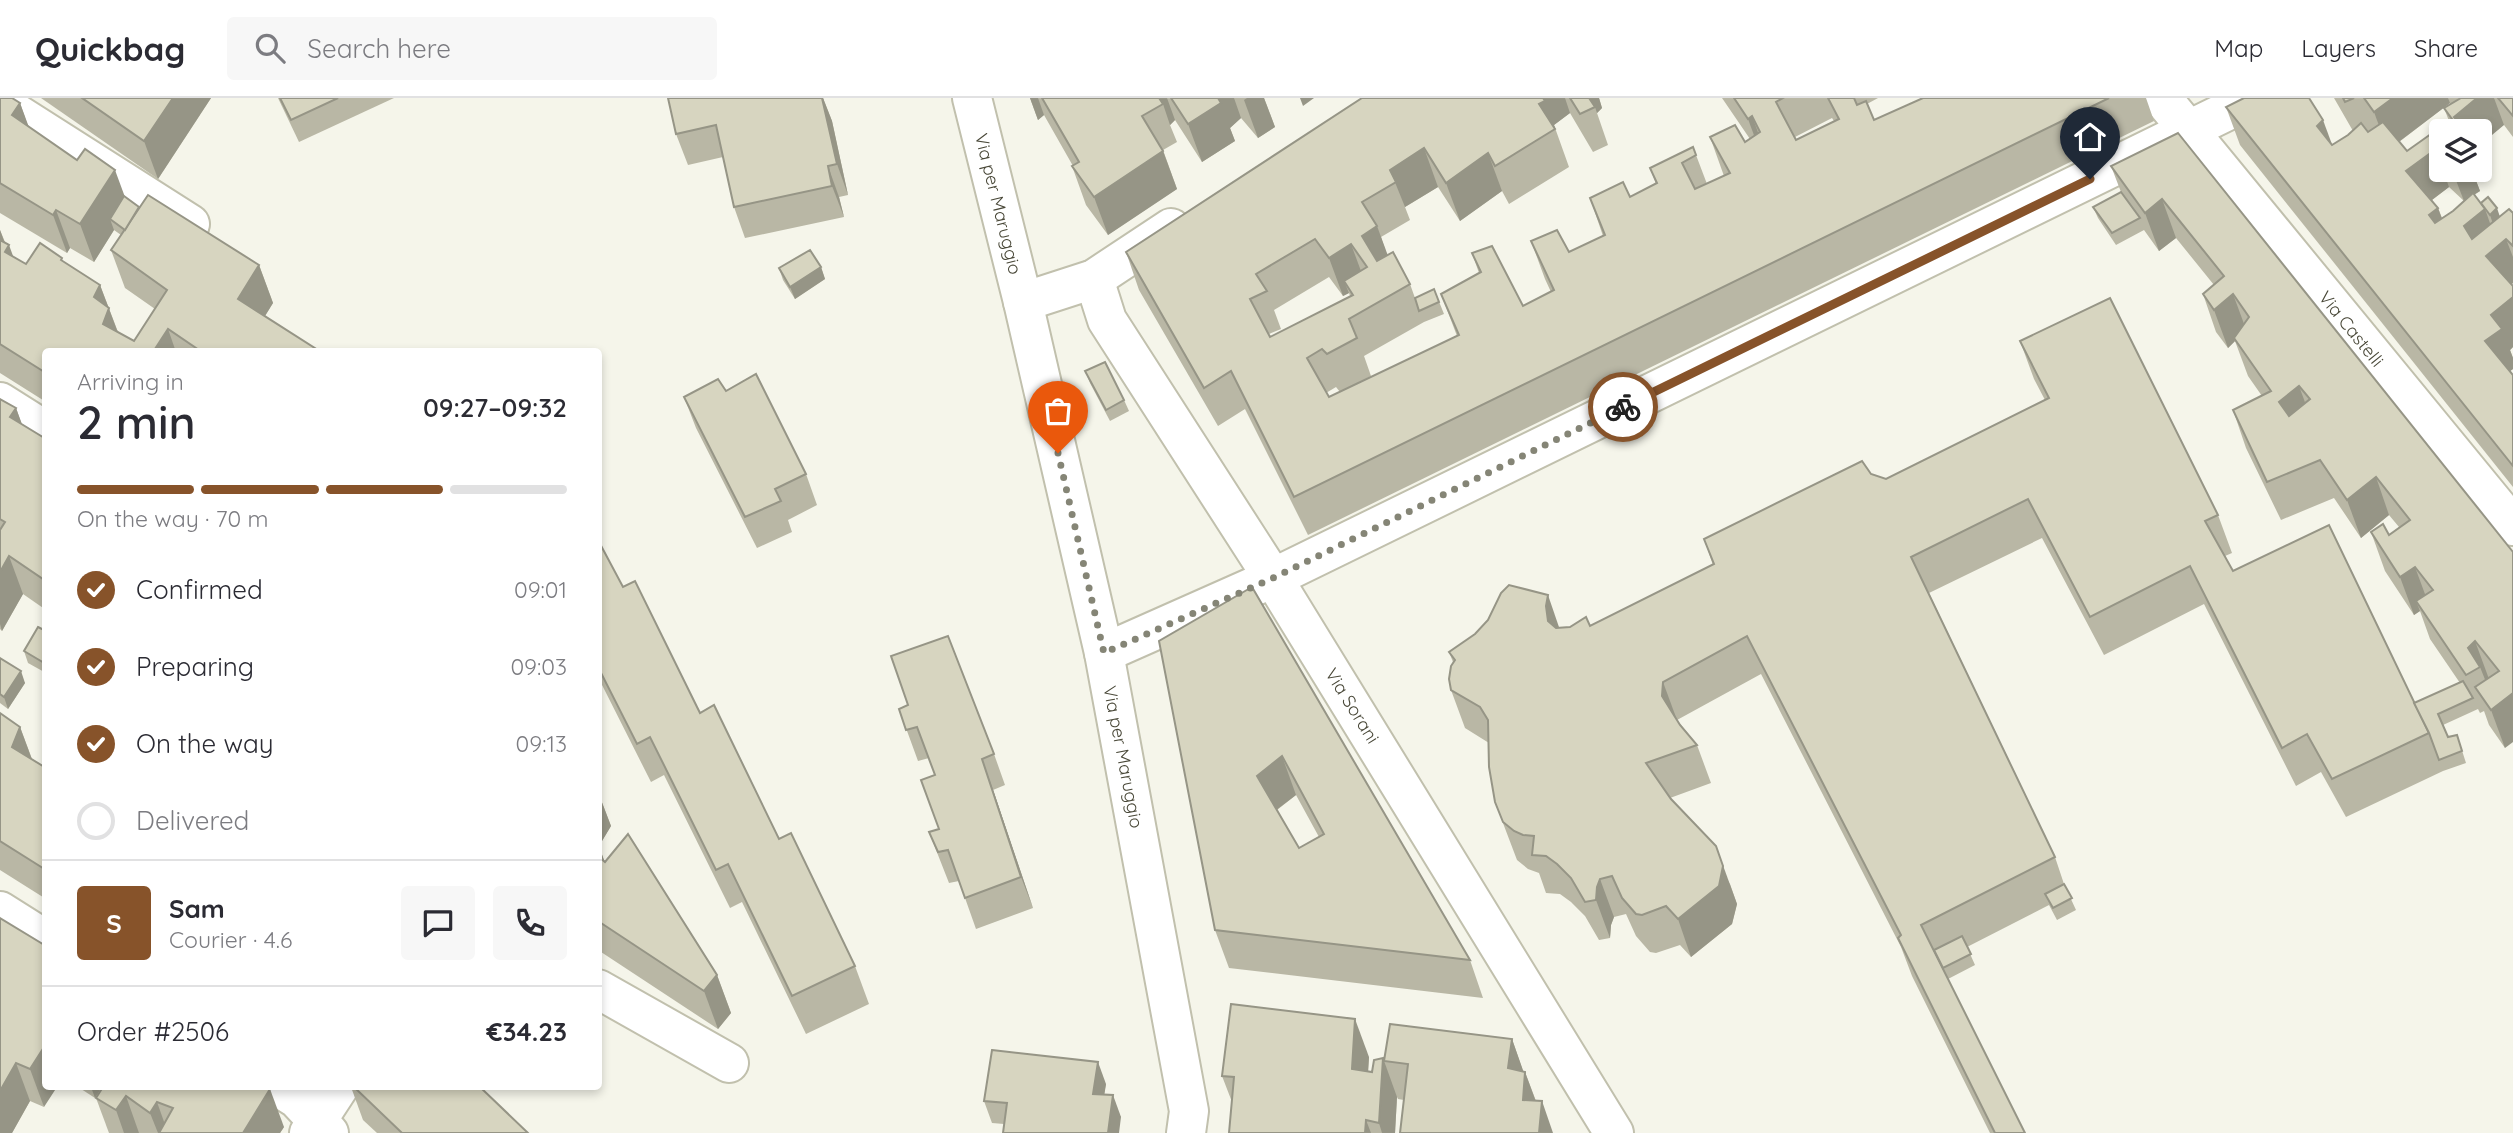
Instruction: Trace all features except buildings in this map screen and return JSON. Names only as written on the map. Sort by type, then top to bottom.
[{"type":"street","name":"Via per Maruggio","points":[[972,98],[1023,302],[1104,653],[1189,1111],[1186,1133]]},
{"type":"street","name":"Via Castelli","points":[[2162,98],[2513,526]]},
{"type":"street","points":[[1104,653],[1273,578],[2254,98]]},
{"type":"street","points":[[0,103],[215,240]]},
{"type":"street","points":[[1023,302],[1094,279],[1197,211]]},
{"type":"street","name":"Via Sorani","points":[[1094,279],[1107,320],[1273,578],[1614,1133]]},
{"type":"street","points":[[0,402],[42,428]]},
{"type":"street","points":[[0,911],[42,937]]},
{"type":"street","points":[[602,991],[729,1063]]},
{"type":"street","points":[[283,1090],[297,1099],[318,1128],[337,1090]]},
{"type":"way so far","points":[[1058,453],[1104,653],[1273,578],[1623,407]]},
{"type":"route","points":[[1623,407],[2090,179]]}]
